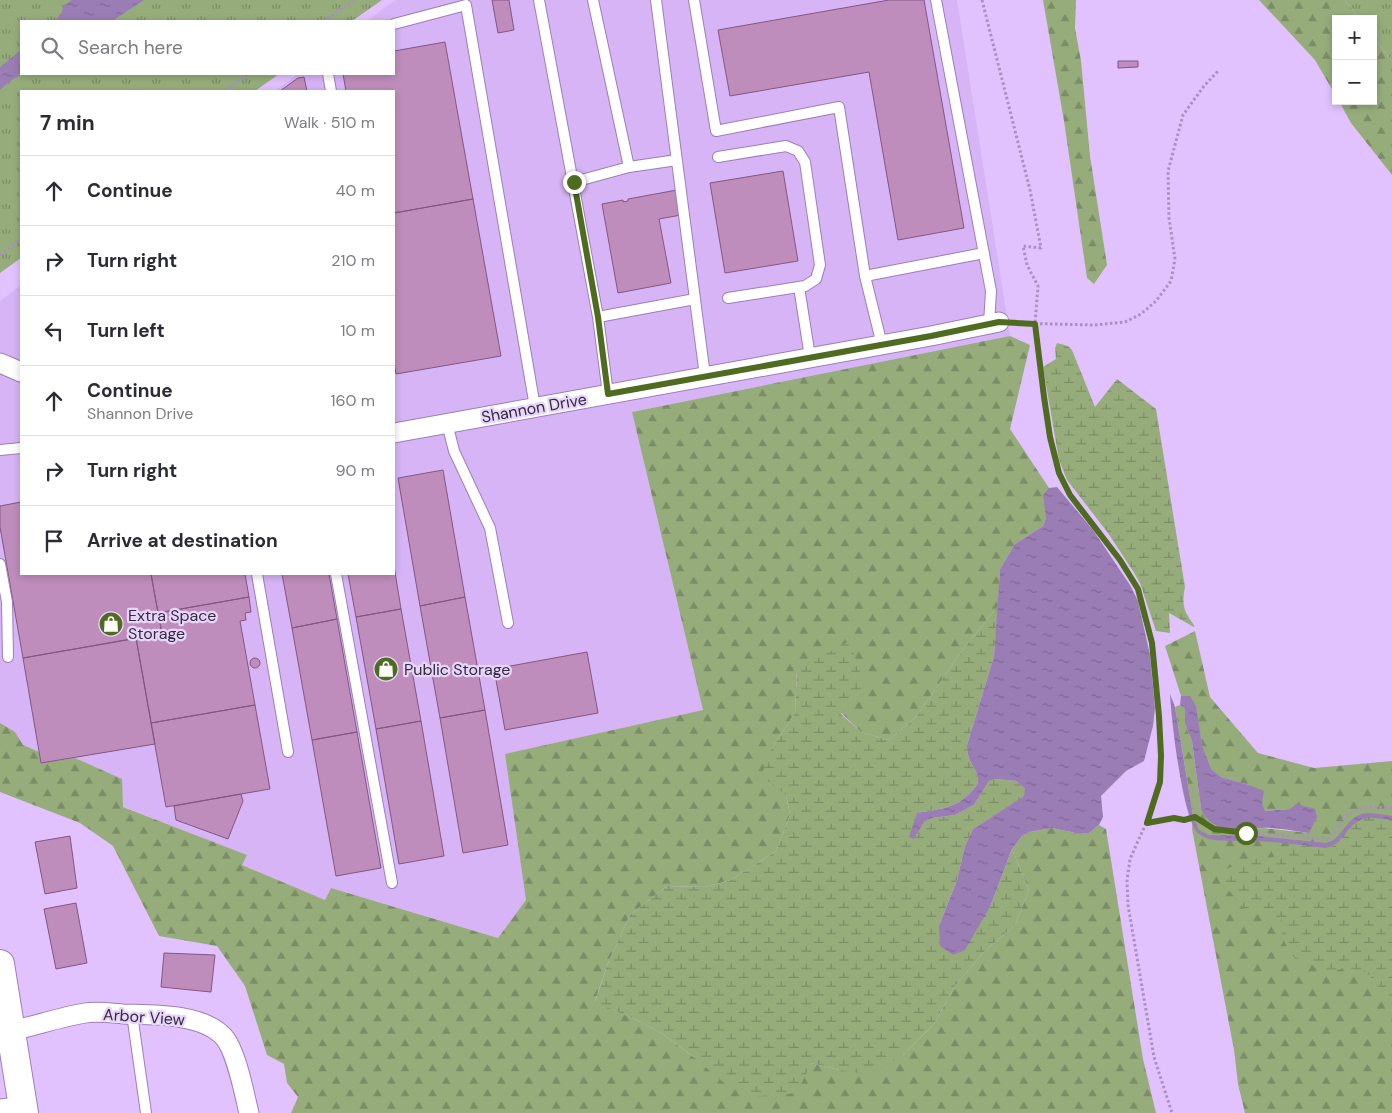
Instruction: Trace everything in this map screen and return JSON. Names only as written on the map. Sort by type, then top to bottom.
[{"type":"main road","points":[[0,964],[3,1004],[11,1031],[16,1109]]},
{"type":"street","name":"Shannon Drive","points":[[395,428],[447,423],[535,408],[994,323]]},
{"type":"street","points":[[0,363],[20,372]]},
{"type":"street","name":"Arbor View","points":[[11,1031],[86,1013],[182,1018],[212,1027],[223,1036],[230,1047],[249,1113]]},
{"type":"lane","points":[[539,0],[598,317],[608,394]]},
{"type":"lane","points":[[593,0],[628,167]]},
{"type":"lane","points":[[656,0],[705,376]]},
{"type":"lane","points":[[694,0],[716,131],[839,107],[865,276],[882,345]]},
{"type":"lane","points":[[936,0],[991,291],[994,323]]},
{"type":"lane","points":[[395,24],[466,5],[535,408]]},
{"type":"lane","points":[[328,75],[331,90]]},
{"type":"lane","points":[[718,157],[786,146],[798,151],[805,162],[820,265],[816,279],[805,286],[728,298]]},
{"type":"lane","points":[[574,182],[628,167],[677,160]]},
{"type":"lane","points":[[865,276],[984,253]]},
{"type":"lane","points":[[799,287],[810,357]]},
{"type":"lane","points":[[598,317],[695,299]]},
{"type":"lane","points":[[447,423],[454,450],[490,528],[508,623]]},
{"type":"lane","points":[[0,450],[20,448]]},
{"type":"lane","points":[[0,564],[7,602],[8,657]]},
{"type":"lane","points":[[257,575],[288,752]]},
{"type":"lane","points":[[336,575],[392,883]]},
{"type":"lane","points":[[132,1014],[146,1113]]},
{"type":"path","points":[[325,20],[355,0]]},
{"type":"path","points":[[982,0],[1030,190],[1041,248],[1023,246],[1027,265],[1038,286],[1035,324],[1050,437],[1059,473],[1070,495],[1120,560],[1138,589],[1152,643],[1159,716],[1160,782],[1147,823],[1130,859],[1127,881],[1128,905],[1154,1057],[1172,1113]]},
{"type":"path","points":[[994,323],[1094,325],[1125,322],[1141,314],[1156,301],[1171,281],[1175,259],[1169,218],[1168,171],[1183,115],[1204,86],[1219,70]]},
{"type":"path","points":[[226,90],[248,75]]},
{"type":"path","points":[[0,255],[20,239]]},
{"type":"path","points":[[1147,823],[1174,818],[1184,820],[1195,817],[1214,829],[1327,840],[1348,814],[1365,808],[1379,806],[1392,808]]},
{"type":"shaded area","points":[[395,0],[957,0],[1010,336],[632,412],[703,710],[505,754],[526,900],[498,938],[331,888],[325,900],[242,865],[246,855],[3,759],[0,747],[0,301],[20,286],[20,575],[395,575],[395,90],[276,90],[297,75],[395,75],[395,20],[368,20]]},
{"type":"green space","points":[[0,0],[382,0],[353,20],[20,20],[20,75],[278,75],[256,90],[20,90],[20,259],[0,273]]},
{"type":"green space","points":[[1043,0],[1076,0],[1075,28],[1081,61],[1090,156],[1107,265],[1094,284],[1087,278],[1064,121]]},
{"type":"green space","points":[[1259,0],[1345,0],[1357,15],[1332,15],[1332,89],[1315,60]]},
{"type":"green space","points":[[1345,0],[1392,0],[1392,61],[1377,42],[1377,15],[1357,15]]},
{"type":"green space","points":[[1377,42],[1392,61],[1392,175],[1351,123],[1341,105],[1377,105]]},
{"type":"green space","points":[[1010,336],[1030,345],[1010,429],[1049,488],[1046,518],[1043,526],[1015,544],[1000,569],[998,606],[961,652],[916,717],[889,740],[861,732],[797,670],[795,713],[772,748],[790,815],[776,851],[731,880],[705,887],[667,886],[630,915],[608,963],[595,1001],[635,1019],[664,1035],[695,1058],[811,1063],[839,1070],[902,1056],[934,1024],[955,986],[984,952],[1015,925],[1029,890],[1012,849],[1022,836],[1029,832],[1052,828],[1080,834],[1089,833],[1099,825],[1106,829],[1143,1059],[1156,1113],[291,1113],[298,1097],[287,1083],[284,1064],[267,1055],[245,986],[217,946],[159,936],[113,846],[80,823],[0,792],[0,723],[15,732],[23,745],[39,752],[41,763],[75,758],[122,779],[123,807],[247,855],[242,865],[325,900],[331,888],[498,938],[526,900],[505,754],[703,710],[632,412]]},
{"type":"green space","points":[[1057,343],[1068,346],[1072,350],[1095,407],[1117,379],[1156,409],[1185,587],[1184,606],[1194,627],[1169,613],[1170,633],[1156,631],[1140,583],[1133,571],[1108,533],[1067,480],[1059,460],[1043,367],[1056,359],[1055,348]]},
{"type":"green space","points":[[998,606],[994,656],[967,745],[968,756],[977,774],[977,784],[965,798],[953,805],[917,813],[914,838],[924,822],[932,818],[955,815],[974,805],[989,781],[996,779],[1016,781],[1025,789],[1025,796],[973,829],[965,846],[957,880],[939,926],[990,907],[1012,849],[1029,890],[1015,925],[984,952],[955,986],[934,1024],[902,1056],[871,1075],[811,1063],[797,1093],[760,1096],[725,1084],[664,1035],[635,1019],[595,1002],[608,963],[630,915],[667,886],[705,887],[731,880],[776,851],[790,815],[786,795],[761,776],[772,748],[795,713],[797,670],[849,641],[865,684],[841,714],[861,732],[889,740],[916,717],[961,652]]},
{"type":"green space","points":[[1195,631],[1210,697],[1258,753],[1314,768],[1392,761],[1392,1113],[1245,1113],[1238,1084],[1234,1050],[1192,829],[1193,815],[1175,707],[1180,705],[1185,709],[1185,724],[1192,741],[1201,809],[1219,826],[1230,829],[1251,830],[1263,828],[1309,833],[1290,809],[1265,811],[1249,785],[1221,777],[1210,769],[1190,696],[1181,696],[1165,646]]},
{"type":"green space","points":[[1367,818],[1392,820],[1392,997],[1387,998],[1366,971],[1343,968],[1324,976],[1311,964],[1290,955],[1282,935],[1282,918],[1243,908],[1223,883],[1224,870],[1250,859],[1286,856],[1296,845],[1326,848],[1336,845],[1353,824]]},
{"type":"water","points":[[72,0],[144,0],[114,20],[55,20],[61,14],[64,5]]},
{"type":"water","points":[[20,51],[20,75],[0,90],[0,67]]},
{"type":"water","points":[[1057,487],[1093,530],[1130,585],[1138,601],[1150,655],[1155,708],[1153,726],[1144,761],[1126,771],[1101,796],[1103,817],[1099,825],[1089,833],[1080,834],[1052,828],[1029,832],[1022,836],[1012,849],[990,907],[965,950],[953,955],[940,946],[939,926],[957,880],[965,846],[973,829],[1024,796],[1025,789],[1016,781],[996,779],[989,781],[974,805],[955,815],[932,818],[924,822],[914,839],[909,837],[917,813],[953,805],[965,798],[977,784],[977,774],[968,756],[967,745],[994,656],[1000,569],[1015,544],[1043,526],[1046,518],[1043,495],[1049,488]]},
{"type":"water","points":[[1170,694],[1175,707],[1193,815],[1199,830],[1209,835],[1258,836],[1326,843],[1337,837],[1353,818],[1359,815],[1370,813],[1392,816],[1392,820],[1367,818],[1360,820],[1338,842],[1326,848],[1267,842],[1220,841],[1199,834],[1193,826],[1183,791],[1175,746]]},
{"type":"water","points":[[1181,696],[1190,696],[1196,706],[1202,745],[1211,769],[1221,777],[1264,791],[1262,804],[1265,811],[1290,809],[1296,804],[1315,809],[1317,817],[1309,833],[1274,828],[1227,829],[1212,823],[1206,817],[1201,809],[1192,741],[1185,724],[1185,709],[1180,705]]},
{"type":"building","points":[[492,0],[509,0],[514,30],[498,33]]},
{"type":"building","points":[[889,0],[924,0],[964,228],[898,240],[869,72],[730,96],[718,30]]},
{"type":"building","points":[[445,42],[473,199],[395,213],[395,90],[346,90],[343,75],[395,75],[395,51]]},
{"type":"building","points":[[1118,61],[1138,61],[1138,67],[1118,68]]},
{"type":"building","points":[[304,77],[307,90],[281,90],[298,78]]},
{"type":"building","points":[[783,171],[798,261],[725,273],[710,183]]},
{"type":"building","points":[[677,190],[681,215],[659,219],[671,283],[618,293],[602,204],[623,200],[623,202],[628,201],[628,199]]},
{"type":"building","points":[[473,199],[501,356],[396,374],[395,213]]},
{"type":"building","points":[[443,470],[465,597],[420,606],[398,478]]},
{"type":"building","points":[[20,502],[20,575],[151,575],[162,634],[23,658],[0,527],[0,506]]},
{"type":"building","points":[[395,572],[401,609],[356,617],[348,575],[395,575]]},
{"type":"building","points":[[151,575],[245,575],[249,597],[158,613]]},
{"type":"building","points":[[282,575],[329,575],[337,619],[292,628]]},
{"type":"building","points":[[249,597],[251,612],[245,613],[246,620],[240,621],[255,705],[151,723],[136,638],[162,634],[158,613]]},
{"type":"building","points":[[465,597],[485,710],[440,718],[420,606]]},
{"type":"building","points":[[401,609],[421,721],[376,729],[356,617]]},
{"type":"building","points":[[337,619],[357,732],[312,740],[292,628]]},
{"type":"building","points":[[136,638],[155,744],[41,763],[23,658]]},
{"type":"building","points":[[587,652],[598,713],[505,730],[494,669]]},
{"type":"building","points":[[253,658],[257,658],[260,663],[259,667],[253,668],[250,665],[250,661]]},
{"type":"building","points":[[255,705],[270,789],[166,807],[151,723]]},
{"type":"building","points":[[485,710],[508,845],[463,853],[440,718]]},
{"type":"building","points":[[421,721],[444,856],[399,864],[376,729]]},
{"type":"building","points":[[357,732],[381,868],[336,876],[312,740]]},
{"type":"building","points":[[241,794],[243,801],[228,839],[176,820],[174,806]]},
{"type":"building","points":[[70,836],[77,888],[45,894],[35,842]]},
{"type":"building","points":[[76,903],[87,963],[56,969],[44,909]]},
{"type":"building","points":[[164,953],[215,955],[211,992],[161,987]]},
{"type":"place","name":"Extra Space Storage","points":[[111,624]]},
{"type":"place","name":"Public Storage","points":[[386,669]]},
{"type":"route","points":[[574,182],[598,317],[608,394],[999,322],[1035,324],[1050,437],[1059,473],[1070,495],[1120,560],[1138,589],[1152,643],[1161,756],[1160,782],[1147,823],[1174,818],[1184,820],[1195,817],[1214,829],[1246,833]]}]
